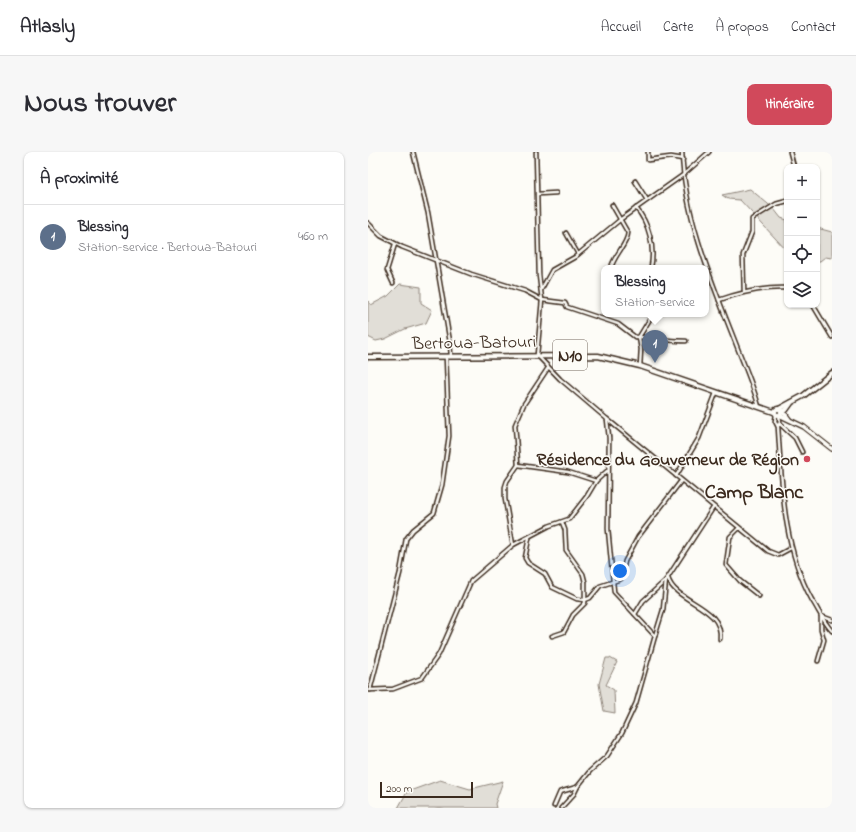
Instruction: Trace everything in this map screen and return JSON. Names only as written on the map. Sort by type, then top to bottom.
[{"type":"highway","name":"Bertoua-Batouri","points":[[368,357],[592,355],[640,366],[716,393],[764,409],[778,412]]},
{"type":"highway","points":[[778,412],[786,410],[791,403],[832,374]]},
{"type":"main road","points":[[778,412],[815,434],[832,449]]},
{"type":"street","points":[[413,152],[428,214],[450,342],[448,356],[449,436],[442,485],[434,513],[413,530],[406,539],[400,573],[369,690],[393,689],[422,678],[439,654],[471,581],[513,545],[548,526],[569,519],[578,509],[596,481],[608,471]]},
{"type":"street","points":[[536,152],[540,290],[542,300],[537,355],[548,368],[579,397],[739,528],[775,555],[790,548]]},
{"type":"street","points":[[648,152],[648,160],[671,157],[682,159]]},
{"type":"street","points":[[682,152],[683,175],[707,265]]},
{"type":"street","points":[[540,290],[552,270],[578,254],[621,219],[683,175],[709,152]]},
{"type":"street","points":[[790,152],[793,164]]},
{"type":"street","points":[[635,181],[647,200]]},
{"type":"street","points":[[538,194],[556,193]]},
{"type":"street","points":[[744,291],[743,254],[752,232],[752,219],[776,204],[784,202]]},
{"type":"street","points":[[612,205],[628,231],[628,236],[616,253],[612,265]]},
{"type":"street","points":[[636,208],[643,216],[648,228],[652,265]]},
{"type":"street","points":[[368,223],[381,236],[395,244],[471,274],[525,291],[542,300],[565,303],[566,307],[618,324],[635,337],[663,339],[667,341],[686,341]]},
{"type":"street","points":[[566,233],[578,254]]},
{"type":"street","points":[[393,283],[387,270],[395,244]]},
{"type":"street","points":[[709,273],[759,407]]},
{"type":"street","points":[[719,300],[744,291],[763,288],[784,288]]},
{"type":"street","points":[[815,308],[832,337]]},
{"type":"street","points":[[640,366],[641,349],[639,337],[651,317]]},
{"type":"street","points":[[513,545],[505,499],[505,487],[506,481],[518,465],[515,425],[524,404],[548,368]]},
{"type":"street","points":[[676,476],[699,438],[716,393]]},
{"type":"street","points":[[778,412],[780,424],[778,428]]},
{"type":"street","points":[[778,412],[775,421],[778,428],[784,512],[790,548],[806,590],[820,616],[832,631]]},
{"type":"street","points":[[607,419],[609,438],[608,530],[613,581],[617,597],[655,636]]},
{"type":"street","points":[[780,424],[795,438],[802,452]]},
{"type":"street","points":[[518,465],[568,472],[587,476],[596,481]]},
{"type":"street","points":[[528,538],[525,558],[528,563],[545,574],[552,588],[577,599],[585,600],[590,598],[600,586],[621,579],[625,561],[638,537],[681,481]]},
{"type":"street","points":[[635,614],[643,601],[667,579],[713,508]]},
{"type":"street","points":[[552,636],[564,632],[573,614],[582,606],[585,600],[585,579],[566,550],[565,530],[562,522]]},
{"type":"street","points":[[739,528],[730,537],[726,566],[740,581],[759,596]]},
{"type":"street","points":[[561,808],[574,794],[577,787],[590,771],[607,756],[622,733],[636,703],[663,610],[667,579]]},
{"type":"street","points":[[667,579],[672,587],[714,619],[720,628],[720,639]]},
{"type":"street","points":[[820,616],[832,620]]},
{"type":"street","points":[[818,661],[824,640],[820,616]]},
{"type":"street","points":[[554,806],[560,792],[577,787]]},
{"type":"shaded area","points":[[750,189],[774,209],[781,218],[784,219],[784,248],[740,200],[728,199],[722,195]]},
{"type":"shaded area","points":[[820,229],[832,232],[832,258],[825,257],[820,261]]},
{"type":"shaded area","points":[[400,284],[421,287],[421,303],[432,310],[426,323],[405,329],[385,339],[376,341],[368,337],[368,301],[371,305],[388,296]]},
{"type":"shaded area","points":[[606,658],[610,658],[617,662],[606,685],[614,690],[615,713],[604,711],[599,684]]},
{"type":"shaded area","points":[[440,780],[470,789],[503,781],[495,804],[496,808],[398,808],[407,792]]},
{"type":"place","name":"Blessing","points":[[655,363]]},
{"type":"place","name":"Résidence du Gouverneur de Région","points":[[807,459]]},
{"type":"district","name":"Camp Blanc","points":[[754,491]]}]
